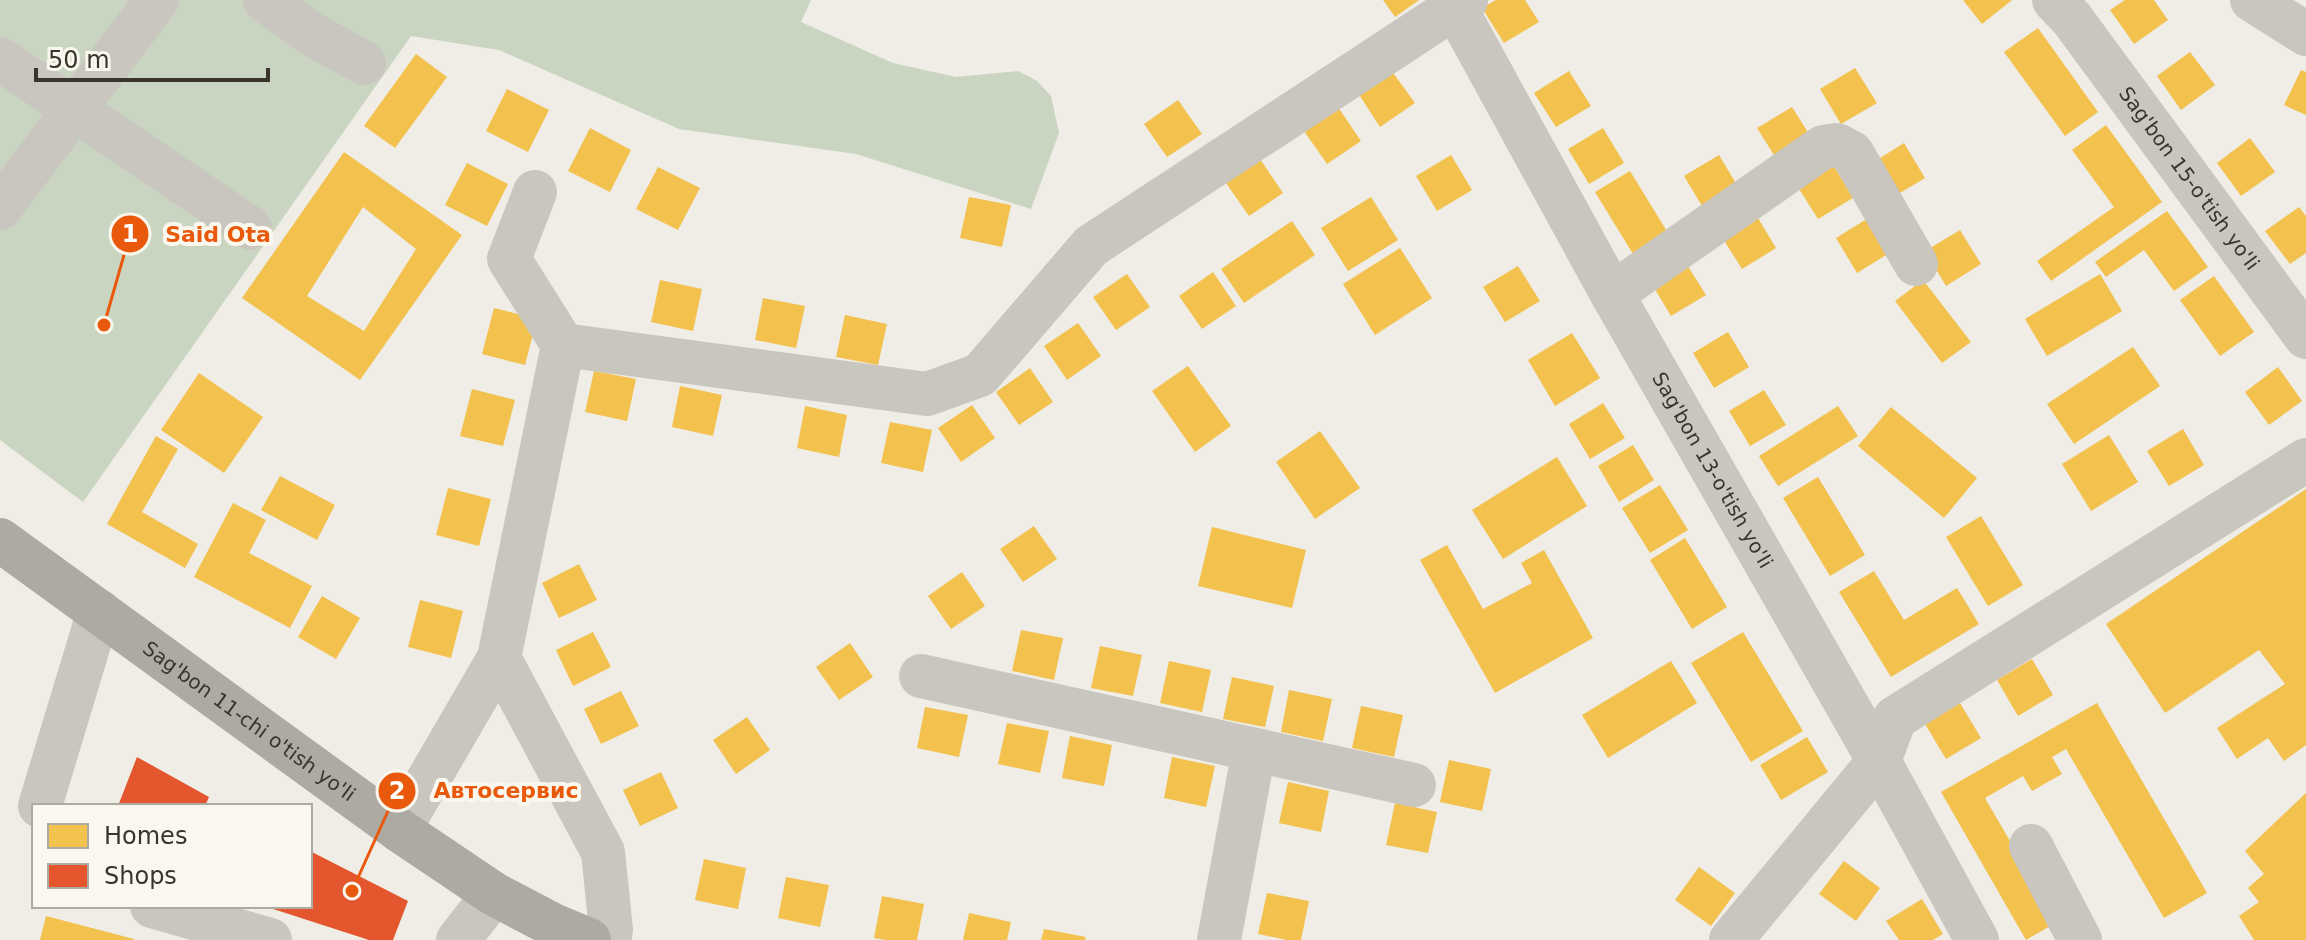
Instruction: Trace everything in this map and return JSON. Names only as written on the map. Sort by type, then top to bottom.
[{"type":"main road","name":"Sag'bon 11-chi o'tish yo'li","points":[[0,540],[399,830],[494,894],[589,940]]},
{"type":"street","points":[[0,208],[157,0]]},
{"type":"street","points":[[265,0],[310,33],[364,63]]},
{"type":"street","points":[[2252,0],[2306,34]]},
{"type":"street","points":[[563,345],[927,394],[980,375],[1091,246],[1458,3]]},
{"type":"street","name":"Sag'bon 13-o'tish yo'li","points":[[1458,3],[1612,294],[1879,761],[1977,940]]},
{"type":"street","name":"Sag'bon 15-o'tish yo'li","points":[[2068,6],[2306,337]]},
{"type":"street","points":[[0,59],[250,228]]},
{"type":"street","points":[[1612,294],[1823,147],[1837,145],[1852,153],[1916,264]]},
{"type":"street","points":[[399,830],[499,658],[563,345],[509,259],[535,192]]},
{"type":"street","points":[[1731,940],[1879,761],[1895,718],[2306,460]]},
{"type":"street","points":[[41,804],[99,611]]},
{"type":"street","points":[[499,658],[603,852],[611,930],[609,940]]},
{"type":"street","points":[[921,676],[1414,785]]},
{"type":"street","points":[[1219,940],[1254,750]]},
{"type":"street","points":[[2031,846],[2080,940]]},
{"type":"street","points":[[458,940],[494,894]]},
{"type":"street","points":[[159,908],[270,940]]},
{"type":"green space","points":[[0,0],[811,0],[801,22],[893,63],[956,77],[1018,71],[1037,81],[1051,96],[1059,133],[1031,209],[856,154],[679,129],[499,50],[411,36],[83,502],[0,440]]},
{"type":"building: Homes","points":[[1383,0],[1419,0],[1395,17]]},
{"type":"building: Homes","points":[[1496,0],[1525,0],[1539,22],[1504,43],[1482,8]]},
{"type":"building: Homes","points":[[1963,0],[2012,0],[1982,24]]},
{"type":"building: Homes","points":[[2125,0],[2154,0],[2168,20],[2134,44],[2110,10]]},
{"type":"building: Homes","points":[[2038,28],[2098,112],[2065,136],[2004,52]]},
{"type":"building: Homes","points":[[2190,52],[2215,85],[2181,110],[2157,76]]},
{"type":"building: Homes","points":[[416,54],[447,77],[395,148],[364,126]]},
{"type":"building: Homes","points":[[1855,68],[1877,103],[1841,124],[1820,89]]},
{"type":"building: Homes","points":[[1391,70],[1415,103],[1380,127],[1358,93]]},
{"type":"building: Homes","points":[[2301,70],[2306,72],[2306,115],[2284,105]]},
{"type":"building: Homes","points":[[1569,71],[1591,106],[1556,127],[1534,93]]},
{"type":"building: Homes","points":[[507,89],[549,110],[528,152],[486,131]]},
{"type":"building: Homes","points":[[1178,100],[1202,134],[1167,157],[1144,124]]},
{"type":"building: Homes","points":[[1338,107],[1361,141],[1327,164],[1304,131]]},
{"type":"building: Homes","points":[[1792,107],[1814,142],[1779,163],[1757,128]]},
{"type":"building: Homes","points":[[2106,125],[2162,202],[2051,281],[2037,261],[2114,207],[2072,150]]},
{"type":"building: Homes","points":[[590,128],[631,150],[610,192],[568,171]]},
{"type":"building: Homes","points":[[1603,128],[1624,163],[1589,184],[1568,149]]},
{"type":"building: Homes","points":[[2250,138],[2275,172],[2241,196],[2217,163]]},
{"type":"building: Homes","points":[[1904,143],[1925,178],[1890,199],[1869,165]]},
{"type":"building: Homes","points":[[344,152],[462,235],[360,380],[242,298]],"holes":[[[363,207],[416,249],[364,331],[307,296]]]},
{"type":"building: Homes","points":[[1451,155],[1472,190],[1437,211],[1416,176]]},
{"type":"building: Homes","points":[[1719,155],[1740,190],[1705,211],[1684,176]]},
{"type":"building: Homes","points":[[1260,159],[1283,193],[1249,216],[1226,183]]},
{"type":"building: Homes","points":[[467,163],[508,184],[487,226],[445,205]]},
{"type":"building: Homes","points":[[1832,163],[1853,198],[1818,219],[1796,184]]},
{"type":"building: Homes","points":[[658,167],[700,188],[678,230],[636,209]]},
{"type":"building: Homes","points":[[1630,171],[1668,233],[1633,254],[1595,192]]},
{"type":"building: Homes","points":[[969,197],[1011,205],[1002,247],[960,238]]},
{"type":"building: Homes","points":[[1371,197],[1398,240],[1348,271],[1321,228]]},
{"type":"building: Homes","points":[[2299,207],[2306,216],[2306,253],[2290,264],[2265,231]]},
{"type":"building: Homes","points":[[2167,211],[2208,267],[2174,291],[2144,250],[2106,277],[2095,262]]},
{"type":"building: Homes","points":[[1755,213],[1776,248],[1742,269],[1720,234]]},
{"type":"building: Homes","points":[[1870,217],[1891,252],[1857,273],[1836,238]]},
{"type":"building: Homes","points":[[1292,221],[1315,255],[1244,303],[1221,269]]},
{"type":"building: Homes","points":[[1960,230],[1981,264],[1946,286],[1925,251]]},
{"type":"building: Homes","points":[[1400,248],[1432,298],[1375,335],[1343,284]]},
{"type":"building: Homes","points":[[1684,260],[1706,295],[1671,316],[1650,281]]},
{"type":"building: Homes","points":[[1518,266],[1540,301],[1505,322],[1483,287]]},
{"type":"building: Homes","points":[[1213,272],[1236,306],[1202,329],[1179,296]]},
{"type":"building: Homes","points":[[1127,274],[1150,307],[1116,330],[1093,297]]},
{"type":"building: Homes","points":[[2100,274],[2122,311],[2047,356],[2025,319]]},
{"type":"building: Homes","points":[[2214,276],[2254,332],[2220,356],[2180,300]]},
{"type":"building: Homes","points":[[660,280],[702,289],[693,331],[651,322]]},
{"type":"building: Homes","points":[[1923,280],[1971,342],[1942,363],[1895,301]]},
{"type":"building: Homes","points":[[763,298],[805,306],[796,348],[755,340]]},
{"type":"building: Homes","points":[[494,308],[537,319],[525,365],[482,354]]},
{"type":"building: Homes","points":[[845,315],[887,324],[878,365],[836,357]]},
{"type":"building: Homes","points":[[1078,323],[1101,356],[1067,380],[1044,346]]},
{"type":"building: Homes","points":[[1728,332],[1749,367],[1714,388],[1693,353]]},
{"type":"building: Homes","points":[[1572,333],[1600,378],[1555,406],[1528,360]]},
{"type":"building: Homes","points":[[2133,347],[2160,386],[2074,444],[2047,404]]},
{"type":"building: Homes","points":[[1188,366],[1231,426],[1195,452],[1152,391]]},
{"type":"building: Homes","points":[[2278,367],[2302,401],[2269,425],[2245,392]]},
{"type":"building: Homes","points":[[1030,368],[1053,402],[1019,425],[996,392]]},
{"type":"building: Homes","points":[[594,371],[636,379],[627,421],[585,412]]},
{"type":"building: Homes","points":[[199,373],[263,417],[224,473],[161,430]]},
{"type":"building: Homes","points":[[680,386],[722,395],[713,436],[672,427]]},
{"type":"building: Homes","points":[[472,389],[515,400],[503,446],[460,436]]},
{"type":"building: Homes","points":[[1764,390],[1786,425],[1750,446],[1729,411]]},
{"type":"building: Homes","points":[[1603,403],[1625,438],[1590,459],[1569,424]]},
{"type":"building: Homes","points":[[972,405],[995,438],[961,462],[938,428]]},
{"type":"building: Homes","points":[[805,406],[847,415],[839,457],[797,448]]},
{"type":"building: Homes","points":[[1838,406],[1858,436],[1778,486],[1759,456]]},
{"type":"building: Homes","points":[[1891,407],[1977,478],[1944,518],[1858,446]]},
{"type":"building: Homes","points":[[890,422],[932,430],[923,472],[881,463]]},
{"type":"building: Homes","points":[[2183,429],[2204,465],[2169,486],[2147,451]]},
{"type":"building: Homes","points":[[1320,431],[1360,488],[1315,519],[1276,462]]},
{"type":"building: Homes","points":[[2109,435],[2138,482],[2091,511],[2062,464]]},
{"type":"building: Homes","points":[[156,436],[178,449],[142,512],[198,544],[185,568],[107,524]]},
{"type":"building: Homes","points":[[1633,445],[1654,480],[1619,502],[1598,466]]},
{"type":"building: Homes","points":[[1557,457],[1587,506],[1503,559],[1472,510]]},
{"type":"building: Homes","points":[[280,476],[335,505],[317,540],[261,510]]},
{"type":"building: Homes","points":[[1818,477],[1865,555],[1830,576],[1783,498]]},
{"type":"building: Homes","points":[[1660,485],[1688,530],[1650,553],[1622,508]]},
{"type":"building: Homes","points":[[448,488],[491,499],[479,546],[436,535]]},
{"type":"building: Homes","points":[[2306,489],[2306,745],[2284,761],[2268,738],[2237,759],[2217,728],[2285,684],[2259,650],[2165,713],[2106,624]]},
{"type":"building: Homes","points":[[233,503],[266,520],[249,553],[312,586],[290,628],[194,577]]},
{"type":"building: Homes","points":[[1981,516],[2023,585],[1988,606],[1946,537]]},
{"type":"building: Homes","points":[[1034,526],[1057,559],[1023,582],[1000,549]]},
{"type":"building: Homes","points":[[1212,527],[1306,550],[1292,608],[1198,586]]},
{"type":"building: Homes","points":[[1685,538],[1727,607],[1692,629],[1650,560]]},
{"type":"building: Homes","points":[[1447,545],[1483,609],[1532,583],[1521,563],[1544,550],[1593,638],[1495,693],[1420,560]]},
{"type":"building: Homes","points":[[579,564],[597,600],[559,618],[542,583]]},
{"type":"building: Homes","points":[[1874,571],[1904,620],[1957,588],[1979,624],[1891,677],[1839,592]]},
{"type":"building: Homes","points":[[962,572],[985,606],[951,629],[928,596]]},
{"type":"building: Homes","points":[[322,596],[360,618],[336,659],[298,637]]},
{"type":"building: Homes","points":[[420,600],[463,611],[451,658],[408,647]]},
{"type":"building: Homes","points":[[1021,630],[1063,638],[1054,680],[1012,671]]},
{"type":"building: Homes","points":[[593,632],[611,667],[573,686],[556,650]]},
{"type":"building: Homes","points":[[1743,632],[1803,731],[1751,762],[1691,663]]},
{"type":"building: Homes","points":[[850,643],[873,677],[839,700],[816,667]]},
{"type":"building: Homes","points":[[1100,646],[1142,655],[1133,696],[1091,688]]},
{"type":"building: Homes","points":[[2032,659],[2053,695],[2018,716],[1997,680]]},
{"type":"building: Homes","points":[[1169,661],[1211,670],[1202,712],[1160,703]]},
{"type":"building: Homes","points":[[1671,661],[1697,703],[1608,758],[1582,715]]},
{"type":"building: Homes","points":[[1232,677],[1274,686],[1265,727],[1223,719]]},
{"type":"building: Homes","points":[[1289,690],[1332,699],[1323,741],[1281,732]]},
{"type":"building: Homes","points":[[621,691],[639,726],[601,744],[584,709]]},
{"type":"building: Homes","points":[[1960,703],[1981,738],[1946,759],[1925,724]]},
{"type":"building: Homes","points":[[2097,703],[2207,893],[2164,918],[2066,749],[2052,757],[2062,774],[2032,791],[2023,776],[1985,798],[2057,922],[2026,940],[1941,792]]},
{"type":"building: Homes","points":[[1361,706],[1403,715],[1394,757],[1352,748]]},
{"type":"building: Homes","points":[[925,707],[968,715],[959,757],[917,748]]},
{"type":"building: Homes","points":[[747,717],[770,750],[736,774],[713,740]]},
{"type":"building: Homes","points":[[1007,723],[1049,731],[1040,773],[998,764]]},
{"type":"building: Homes","points":[[1070,736],[1112,745],[1104,786],[1062,778]]},
{"type":"building: Homes","points":[[1807,737],[1828,772],[1781,800],[1760,765]]},
{"type":"building: Homes","points":[[1172,757],[1215,766],[1206,807],[1164,798]]},
{"type":"building: Homes","points":[[1449,760],[1491,769],[1482,811],[1440,802]]},
{"type":"building: Homes","points":[[661,772],[678,808],[640,826],[623,790]]},
{"type":"building: Homes","points":[[1288,782],[1329,791],[1321,832],[1279,823]]},
{"type":"building: Homes","points":[[2306,793],[2306,940],[2254,940],[2239,916],[2259,902],[2248,888],[2264,874],[2245,851]]},
{"type":"building: Homes","points":[[1395,803],[1437,812],[1428,853],[1386,845]]},
{"type":"building: Homes","points":[[704,859],[746,868],[738,909],[695,900]]},
{"type":"building: Homes","points":[[1844,861],[1880,888],[1856,921],[1819,894]]},
{"type":"building: Homes","points":[[1699,867],[1735,893],[1711,926],[1675,900]]},
{"type":"building: Homes","points":[[786,877],[829,885],[820,927],[778,918]]},
{"type":"building: Homes","points":[[1267,893],[1309,901],[1301,940],[1258,934]]},
{"type":"building: Homes","points":[[882,896],[924,904],[917,940],[874,938]]},
{"type":"building: Homes","points":[[1922,899],[1943,934],[1933,940],[1899,940],[1886,921]]},
{"type":"building: Homes","points":[[969,913],[1011,922],[1007,940],[963,940]]},
{"type":"building: Homes","points":[[46,916],[134,939],[134,940],[40,940]]},
{"type":"building: Homes","points":[[1044,929],[1086,937],[1085,940],[1041,940]]},
{"type":"building: Shops","points":[[137,757],[209,797],[206,804],[119,804]]},
{"type":"building: Shops","points":[[312,852],[408,901],[393,940],[369,940],[270,908],[312,908]]},
{"type":"place","name":"Said Ota","points":[[104,325]]},
{"type":"place","name":"Автосервис","points":[[352,891]]}]
